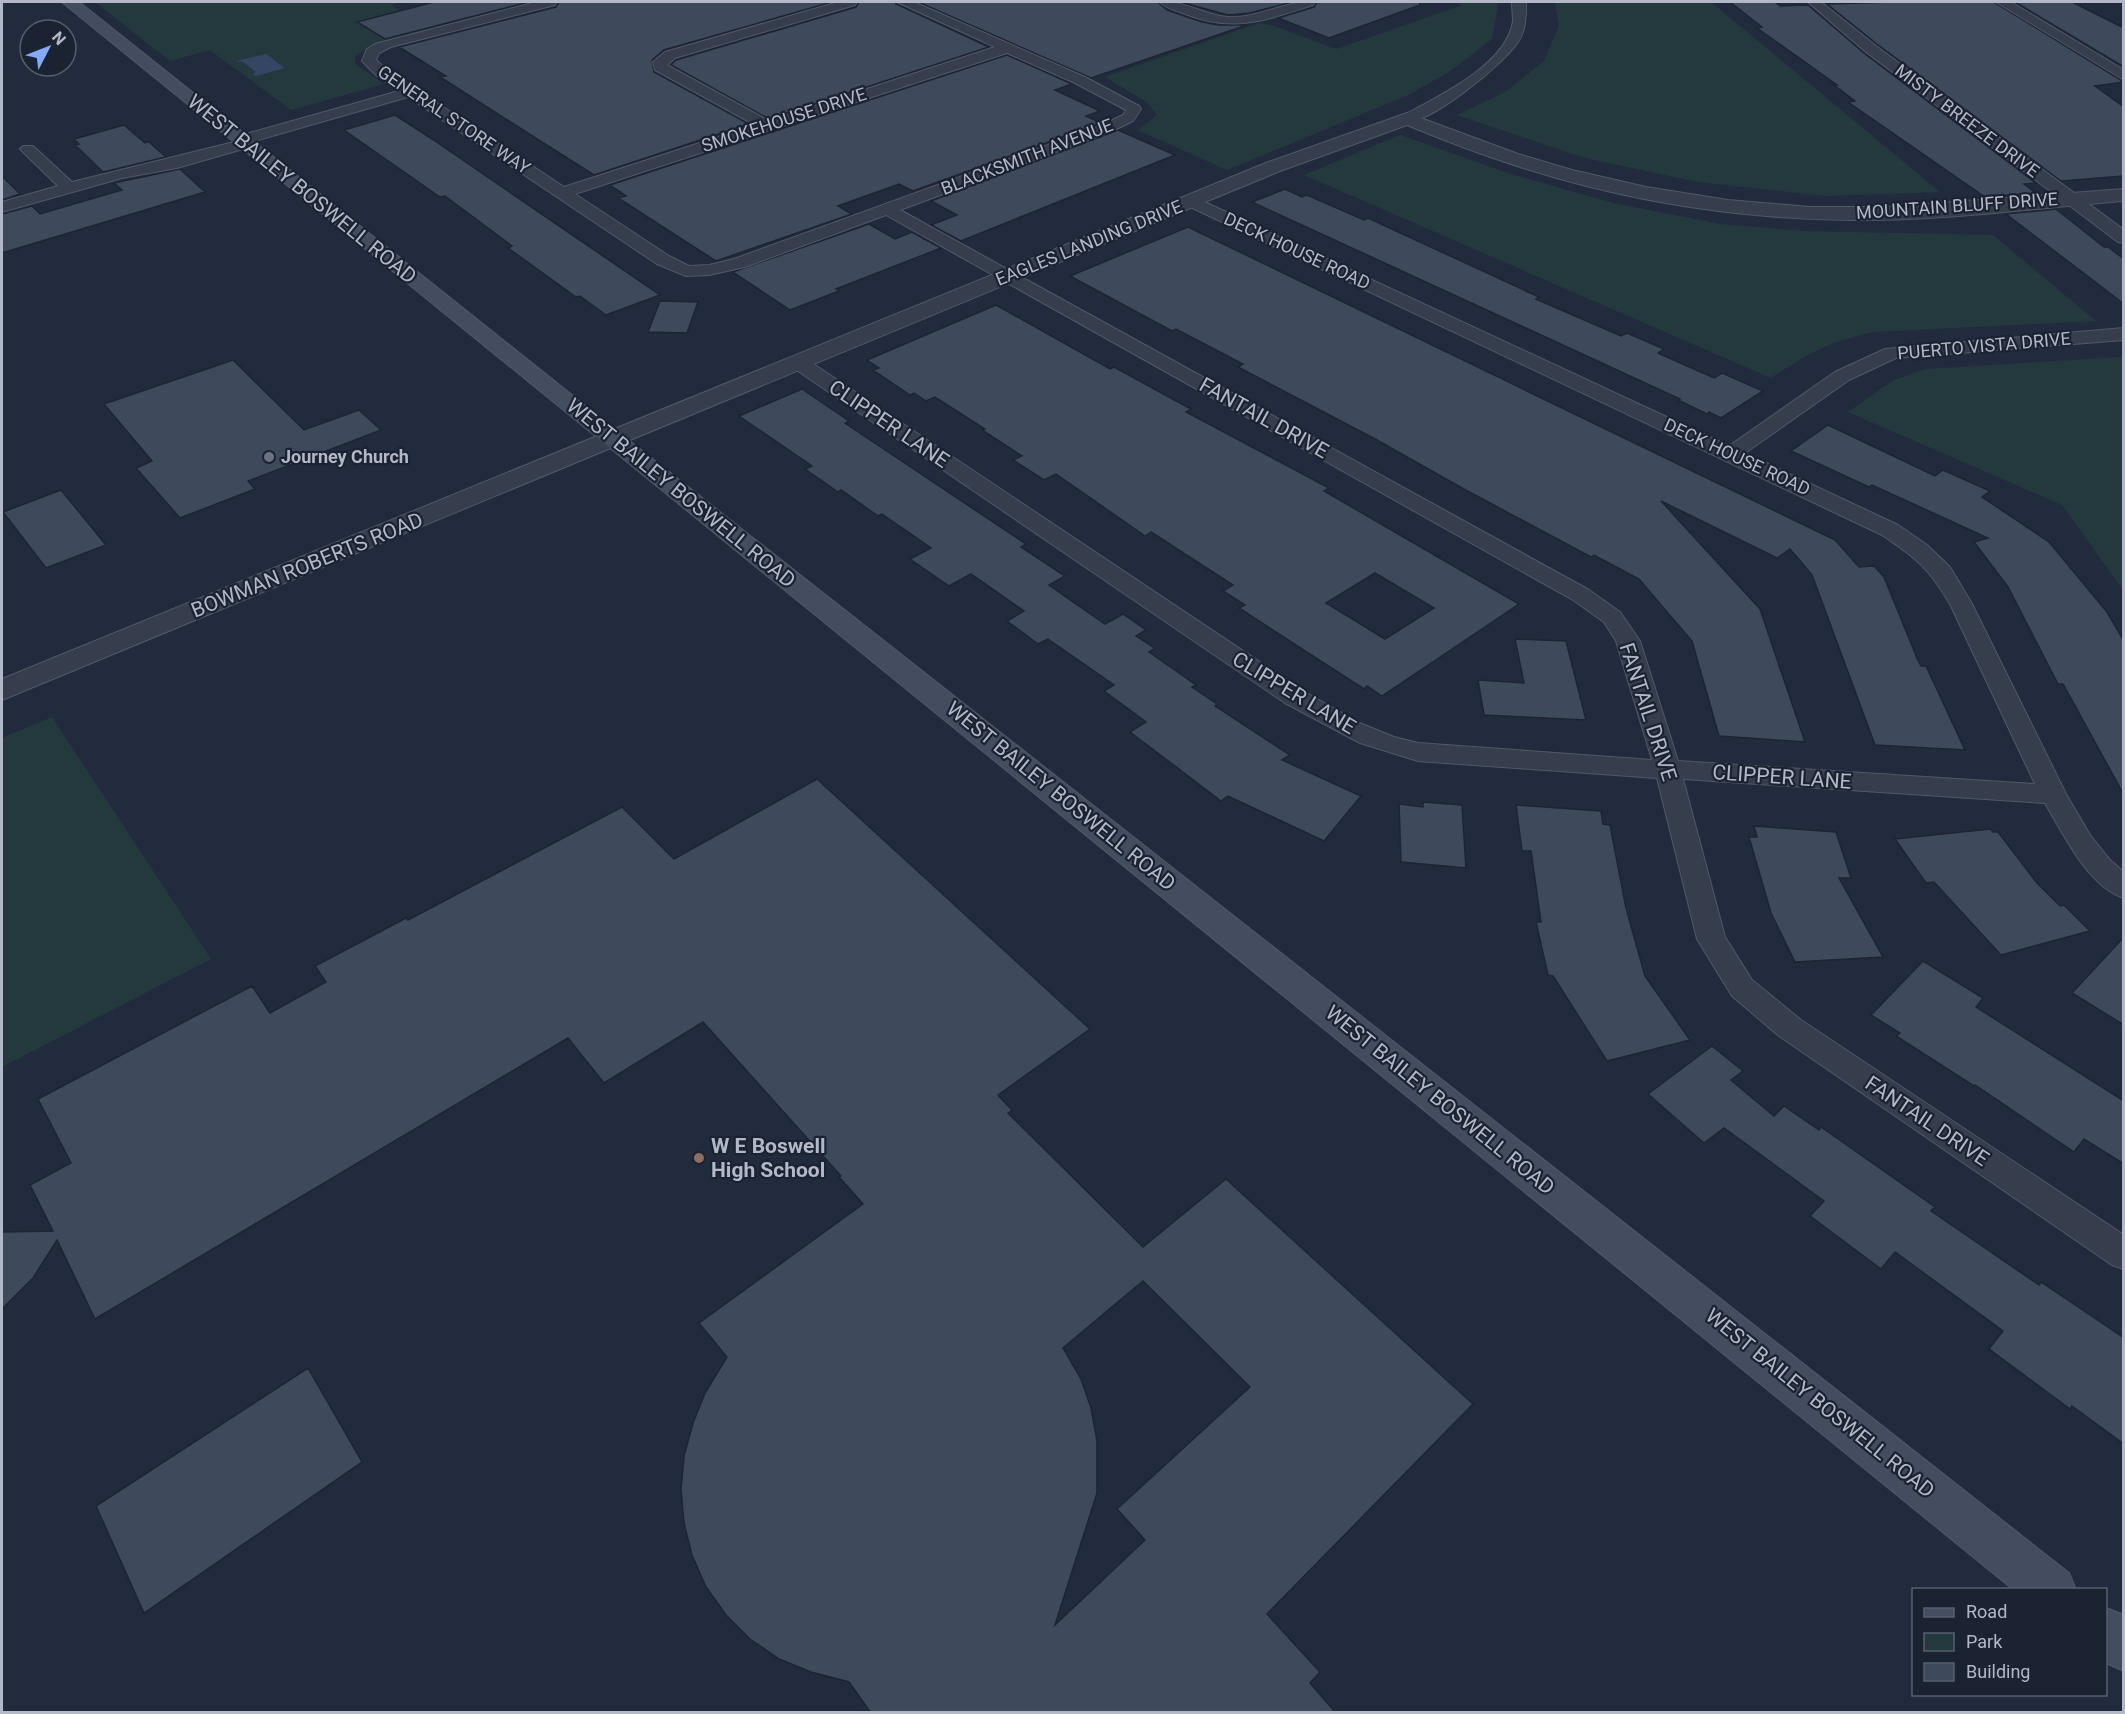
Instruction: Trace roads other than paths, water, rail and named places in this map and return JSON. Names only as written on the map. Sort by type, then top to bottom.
[{"type":"main road","name":"WEST BAILEY BOSWELL ROAD","points":[[70,2],[613,440],[2049,1588]]},
{"type":"main road","points":[[2107,1633],[2124,1647]]},
{"type":"street","name":"GENERAL STORE WAY","points":[[550,2],[373,49],[369,55],[369,61],[410,92],[663,260],[686,271],[709,270]]},
{"type":"street","points":[[767,126],[660,67],[660,62],[670,55],[850,2]]},
{"type":"street","name":"BLACKSMITH AVENUE","points":[[709,270],[739,263],[1105,129],[1128,118],[1134,109],[1080,80],[904,2]]},
{"type":"street","points":[[1167,2],[1203,16],[1230,21],[1259,18],[1308,2]]},
{"type":"street","name":"EAGLES LANDING DRIVE","points":[[613,440],[1273,167],[1407,119],[1460,88],[1489,68],[1504,54],[1518,32],[1522,15],[1519,2]]},
{"type":"street","name":"MISTY BREEZE DRIVE","points":[[1814,2],[1870,50],[2124,238]]},
{"type":"street","points":[[2003,2],[2124,76]]},
{"type":"street","name":"SMOKEHOUSE DRIVE","points":[[562,193],[1007,48]]},
{"type":"street","points":[[2,207],[120,174],[177,163],[240,140],[410,92]]},
{"type":"street","name":"MOUNTAIN BLUFF DRIVE","points":[[1407,119],[1527,163],[1604,185],[1773,211],[1853,214],[1922,212],[2124,195]]},
{"type":"street","points":[[28,150],[69,188]]},
{"type":"street","name":"DECK HOUSE ROAD","points":[[1190,201],[1890,530],[1919,550],[1942,572],[1961,604],[2053,794],[2081,842],[2100,867],[2124,888]]},
{"type":"street","name":"FANTAIL DRIVE","points":[[887,209],[1581,595],[1612,617],[1628,641],[1668,770],[1711,939],[1742,988],[1790,1028],[2124,1254]]},
{"type":"street","name":"PUERTO VISTA DRIVE","points":[[1730,454],[1842,376],[1892,353],[2124,334]]},
{"type":"street","name":"CLIPPER LANE","points":[[799,363],[1294,698],[1339,724],[1378,742],[1419,753],[2053,794]]},
{"type":"street","name":"BOWMAN ROBERTS ROAD","points":[[2,690],[613,440]]},
{"type":"water","points":[[266,54],[285,68],[256,76],[253,74],[256,72],[243,62],[236,61]]},
{"type":"place","name":"Journey Church","points":[[269,457]]},
{"type":"place","name":"W E Boswell High School","points":[[699,1158]]}]
